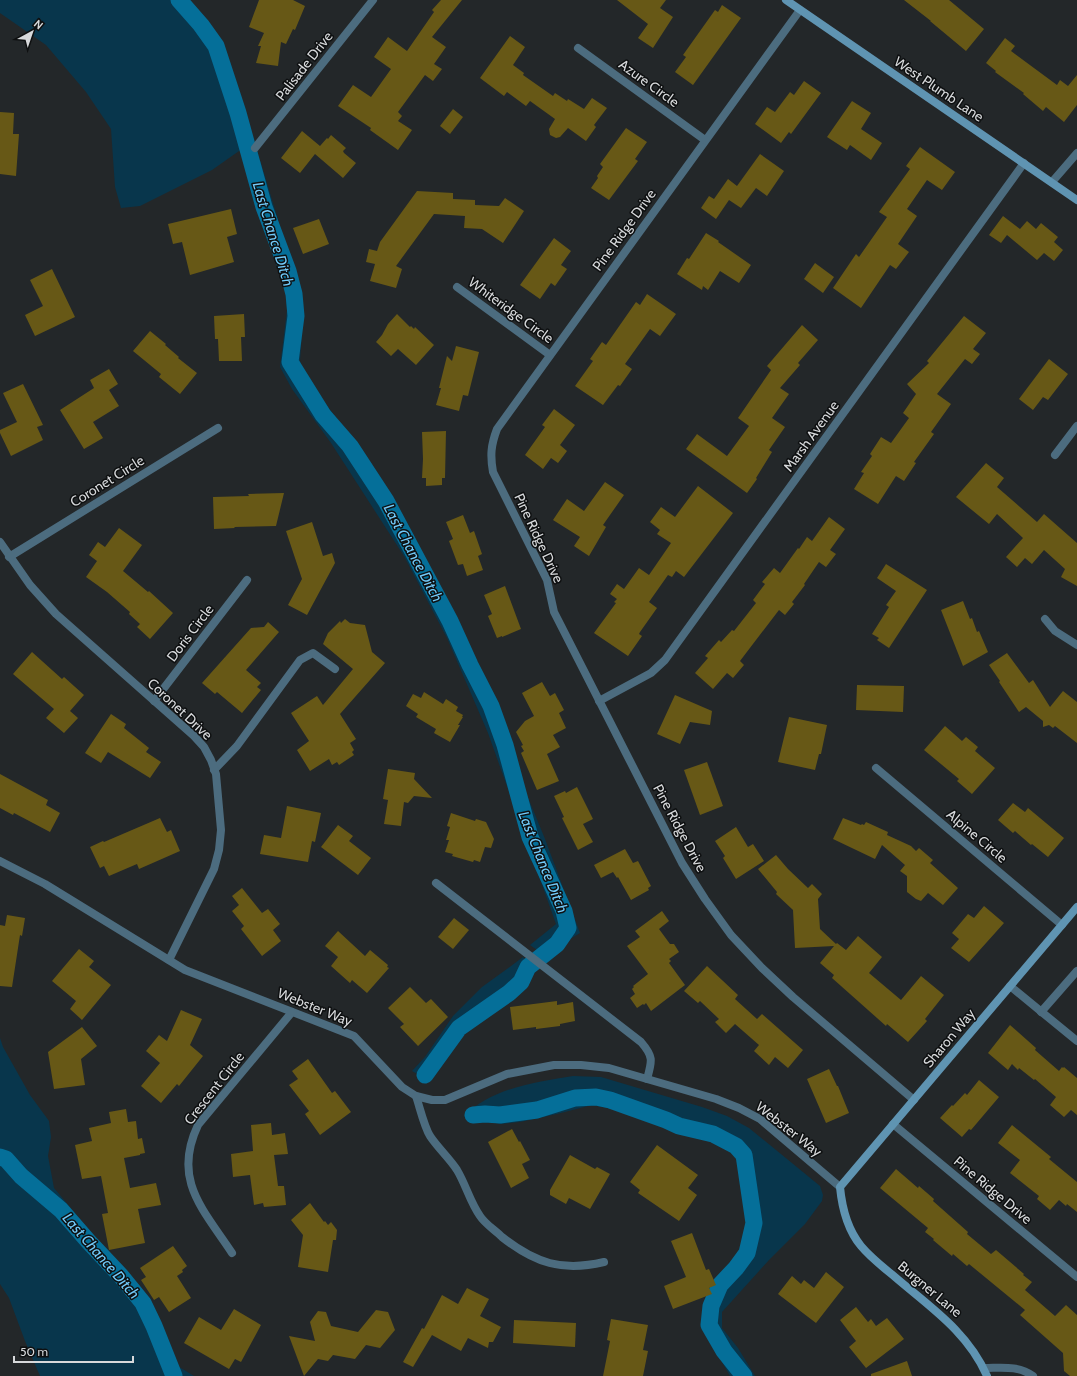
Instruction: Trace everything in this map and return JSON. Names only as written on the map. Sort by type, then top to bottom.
[{"type":"street","name":"Palisade Drive","points":[[255,148],[373,0]]},
{"type":"street","name":"West Plumb Lane","points":[[786,0],[878,65],[1077,200]]},
{"type":"street","name":"Pine Ridge Drive","points":[[800,10],[497,429],[492,442],[490,457],[493,472],[547,580],[554,612],[682,863],[705,899],[732,935],[762,968],[793,997],[914,1100]]},
{"type":"street","name":"Azure Circle","points":[[578,48],[705,140]]},
{"type":"street","points":[[1052,182],[1077,153]]},
{"type":"street","name":"Marsh Avenue","points":[[599,701],[651,673],[665,660],[1024,163]]},
{"type":"street","name":"Whiteridge Circle","points":[[457,287],[550,355]]},
{"type":"street","points":[[1054,455],[1077,426]]},
{"type":"street","name":"Coronet Circle","points":[[9,557],[218,428]]},
{"type":"street","name":"Coronet Drive","points":[[0,542],[9,557],[30,585],[56,614],[204,747],[211,760],[214,770],[221,830],[219,850],[214,869],[169,960]]},
{"type":"street","name":"Doris Circle","points":[[154,702],[247,580]]},
{"type":"street","points":[[1045,619],[1055,630],[1077,645]]},
{"type":"street","points":[[214,770],[237,746],[300,660],[313,653],[335,669]]},
{"type":"street","name":"Alpine Circle","points":[[876,768],[1062,925]]},
{"type":"street","name":"Webster Way","points":[[0,861],[45,884],[185,970],[354,1036],[402,1087],[416,1096],[432,1100],[445,1100],[507,1074],[554,1065],[581,1065],[608,1068],[716,1099],[739,1108],[760,1119],[840,1186]]},
{"type":"street","points":[[436,883],[641,1042],[650,1052],[651,1064],[647,1079]]},
{"type":"street","name":"Sharon Way","points":[[840,1186],[1077,907]]},
{"type":"street","points":[[1041,1012],[1077,971]]},
{"type":"street","points":[[1010,986],[1077,1041]]},
{"type":"street","name":"Crescent Circle","points":[[232,1254],[192,1190],[188,1175],[187,1159],[191,1140],[198,1125],[292,1012]]},
{"type":"street","points":[[416,1096],[430,1135],[444,1155],[456,1168],[465,1185],[472,1204],[481,1218],[490,1226],[518,1250],[537,1259],[556,1265],[576,1266],[604,1262]]},
{"type":"street","name":"Pine Ridge Drive","points":[[893,1124],[1077,1277]]},
{"type":"street","name":"Burgner Lane","points":[[840,1186],[842,1205],[849,1226],[861,1246],[875,1260],[956,1328],[972,1348],[984,1368]]},
{"type":"street","points":[[987,1376],[984,1368],[1014,1368],[1020,1369],[1033,1376]]},
{"type":"shaded area","points":[[0,0],[188,0],[196,8],[220,42],[245,122],[249,140],[239,151],[212,170],[140,206],[121,208],[115,187],[111,129],[86,92],[46,45],[0,13]]},
{"type":"shaded area","points":[[260,160],[301,296],[303,316],[300,361],[305,377],[347,432],[386,494],[434,582],[488,700],[545,839],[580,933],[544,955],[530,945],[556,924],[488,733],[447,638],[404,556],[331,443],[292,389],[280,367],[287,310],[285,286],[246,172]]},
{"type":"shaded area","points":[[523,957],[538,970],[466,1027],[452,1045],[434,1077],[421,1076],[412,1071],[425,1057],[453,1016],[482,987]]},
{"type":"shaded area","points":[[0,1038],[3,1047],[30,1095],[49,1121],[51,1137],[48,1156],[54,1188],[147,1299],[165,1336],[176,1365],[194,1376],[40,1376],[9,1298],[0,1284]]},
{"type":"shaded area","points":[[573,1076],[601,1077],[702,1107],[727,1116],[749,1128],[820,1186],[823,1195],[822,1201],[805,1224],[769,1260],[722,1312],[722,1328],[738,1348],[755,1376],[730,1376],[705,1332],[708,1309],[713,1290],[740,1261],[746,1244],[750,1211],[741,1156],[727,1144],[627,1112],[592,1105],[520,1122],[501,1124],[464,1117],[487,1099],[500,1093],[530,1084]]},
{"type":"building","points":[[259,0],[293,0],[305,6],[295,30],[293,29],[286,44],[281,42],[278,66],[256,63],[261,46],[258,46],[264,33],[249,27]]},
{"type":"building","points":[[441,0],[462,0],[432,37],[446,47],[434,64],[442,69],[433,81],[425,75],[398,112],[402,116],[398,121],[412,130],[398,150],[370,130],[371,128],[338,106],[353,85],[371,97],[391,69],[374,57],[388,37],[407,51],[434,12],[432,10]]},
{"type":"building","points":[[617,0],[666,0],[660,8],[673,17],[653,48],[638,38],[648,24]]},
{"type":"building","points":[[904,0],[949,0],[984,29],[966,51]]},
{"type":"building","points":[[722,5],[741,18],[693,85],[675,72],[686,57],[683,55],[715,10],[718,12]]},
{"type":"building","points":[[510,36],[525,47],[513,65],[524,73],[523,75],[553,96],[555,93],[567,101],[568,99],[584,109],[592,98],[607,108],[594,125],[596,127],[586,141],[568,128],[560,137],[556,138],[550,135],[549,129],[555,119],[530,101],[526,106],[507,92],[504,96],[480,78]]},
{"type":"building","points":[[1005,38],[1015,46],[1011,51],[1057,85],[1060,80],[1068,86],[1077,75],[1077,105],[1064,122],[1046,107],[1043,111],[1023,94],[1024,93],[995,72],[996,71],[986,63]]},
{"type":"building","points":[[804,81],[821,93],[791,134],[789,132],[781,143],[755,124],[767,107],[775,112],[790,92],[794,95]]},
{"type":"building","points":[[852,101],[871,113],[861,129],[882,143],[871,160],[850,145],[847,150],[827,137]]},
{"type":"building","points":[[453,109],[463,117],[450,134],[440,126]]},
{"type":"building","points":[[0,112],[14,113],[13,134],[19,134],[16,176],[0,174]]},
{"type":"building","points":[[626,128],[647,142],[635,159],[638,161],[609,200],[591,188],[603,167],[600,164]]},
{"type":"building","points":[[302,131],[320,146],[331,135],[346,148],[343,151],[344,153],[356,163],[343,178],[315,154],[300,173],[281,158]]},
{"type":"building","points":[[920,147],[955,172],[942,190],[927,180],[907,209],[917,216],[898,244],[909,252],[896,269],[890,265],[861,308],[833,288],[856,254],[859,257],[887,217],[879,212],[910,169],[906,166]]},
{"type":"building","points":[[760,154],[784,171],[767,196],[756,188],[741,208],[729,200],[716,219],[701,208],[709,196],[714,199],[728,179],[737,186]]},
{"type":"building","points":[[417,191],[453,193],[453,199],[475,200],[475,205],[499,206],[505,198],[524,211],[503,243],[482,229],[464,228],[465,216],[434,214],[396,266],[402,269],[396,288],[370,281],[375,264],[366,262],[369,249],[377,251],[380,242]]},
{"type":"building","points":[[231,209],[237,234],[227,237],[234,262],[190,275],[182,242],[173,244],[168,224]]},
{"type":"building","points":[[1003,216],[1020,229],[1027,221],[1036,229],[1041,223],[1058,237],[1054,242],[1063,250],[1054,261],[1044,253],[1037,260],[1007,235],[1001,243],[989,235]]},
{"type":"building","points":[[319,219],[329,244],[303,254],[293,228]]},
{"type":"building","points":[[706,233],[751,265],[739,283],[720,271],[708,290],[703,286],[702,290],[677,274]]},
{"type":"building","points":[[554,238],[571,251],[561,265],[567,269],[555,286],[551,283],[540,299],[520,285]]},
{"type":"building","points":[[815,263],[834,277],[823,293],[804,279]]},
{"type":"building","points":[[52,269],[75,317],[35,336],[25,315],[43,306],[30,280]]},
{"type":"building","points":[[647,294],[676,314],[660,336],[650,329],[625,364],[632,369],[620,386],[618,385],[603,405],[575,386],[593,361],[590,359],[602,342],[606,345],[636,302],[640,305]]},
{"type":"building","points":[[244,314],[245,337],[241,337],[242,361],[219,361],[218,339],[215,339],[214,316]]},
{"type":"building","points":[[397,314],[410,327],[411,326],[414,329],[415,327],[434,345],[416,365],[398,349],[391,356],[376,342]]},
{"type":"building","points":[[964,316],[986,333],[973,349],[980,354],[972,364],[965,359],[937,394],[951,404],[931,432],[934,434],[914,462],[916,463],[904,481],[896,476],[878,504],[854,489],[864,473],[861,472],[872,456],[870,454],[881,437],[891,443],[909,418],[903,413],[916,394],[907,384],[929,363],[927,361]]},
{"type":"building","points":[[802,325],[818,340],[798,363],[800,365],[780,388],[789,394],[772,418],[785,427],[769,450],[772,452],[756,478],[757,479],[747,493],[686,449],[697,434],[727,456],[749,426],[738,418],[771,370],[767,366]]},
{"type":"building","points":[[150,331],[166,344],[165,345],[179,357],[178,358],[197,373],[180,394],[159,377],[161,374],[133,351]]},
{"type":"building","points":[[456,346],[479,352],[468,396],[463,395],[459,411],[436,405],[447,356],[452,361]]},
{"type":"building","points":[[1049,359],[1068,374],[1048,400],[1043,397],[1033,410],[1019,399]]},
{"type":"building","points":[[109,369],[118,384],[109,390],[119,406],[93,422],[103,438],[84,449],[60,410],[94,388],[90,380]]},
{"type":"building","points":[[23,384],[43,425],[37,427],[43,440],[11,456],[0,430],[17,422],[3,393]]},
{"type":"building","points":[[554,409],[575,425],[560,445],[567,451],[558,463],[551,458],[543,469],[525,455],[545,427],[542,425]]},
{"type":"building","points":[[446,431],[445,478],[442,478],[442,485],[426,486],[426,478],[422,478],[422,432]]},
{"type":"building","points":[[986,463],[1004,478],[997,487],[1037,522],[1044,514],[1077,543],[1077,586],[1061,577],[1065,569],[1044,550],[1032,564],[1025,558],[1017,567],[1006,557],[1023,538],[997,514],[989,524],[956,497]]},
{"type":"building","points":[[605,482],[624,495],[603,525],[606,527],[589,556],[574,546],[580,537],[553,520],[567,499],[584,511]]},
{"type":"building","points":[[698,486],[733,513],[684,577],[676,571],[672,577],[668,575],[649,602],[657,608],[640,632],[639,634],[642,636],[628,656],[594,633],[616,603],[614,602],[617,599],[610,594],[617,584],[624,589],[639,568],[649,575],[671,543],[657,534],[660,530],[650,522],[661,507],[675,517]]},
{"type":"building","points":[[284,493],[276,526],[214,529],[213,497]]},
{"type":"building","points":[[463,515],[470,533],[474,531],[482,554],[478,556],[483,570],[467,576],[463,564],[458,565],[449,541],[453,539],[446,522]]},
{"type":"building","points":[[829,517],[845,529],[830,550],[836,554],[826,567],[819,562],[804,584],[805,585],[792,602],[794,604],[785,615],[779,610],[740,661],[744,665],[733,678],[727,673],[713,689],[695,673],[708,658],[705,656],[719,640],[721,642],[732,630],[734,631],[756,603],[753,600],[765,584],[762,582],[774,568],[780,573],[807,537],[812,541]]},
{"type":"building","points":[[312,522],[323,556],[332,553],[335,563],[307,615],[288,605],[302,579],[286,531]]},
{"type":"building","points":[[119,528],[142,545],[123,571],[148,592],[149,591],[173,613],[150,639],[137,627],[140,624],[129,614],[130,612],[107,592],[86,577],[97,561],[89,555],[98,542],[105,547]]},
{"type":"building","points":[[886,564],[927,590],[889,648],[877,640],[879,638],[872,634],[889,607],[886,605],[896,591],[877,578]]},
{"type":"building","points":[[505,586],[521,629],[497,638],[488,616],[492,614],[484,595]]},
{"type":"building","points":[[963,601],[970,619],[972,618],[977,632],[979,631],[988,652],[963,666],[941,610]]},
{"type":"building","points":[[345,619],[350,623],[365,625],[372,652],[385,663],[340,714],[356,739],[350,743],[354,750],[352,752],[354,755],[339,765],[337,762],[332,765],[329,759],[310,771],[297,750],[309,741],[291,713],[317,696],[323,705],[353,669],[323,644],[328,633],[340,621],[341,623]]},
{"type":"building","points":[[268,622],[279,632],[246,670],[261,683],[257,687],[261,690],[242,713],[217,692],[215,694],[202,683],[251,628],[264,627]]},
{"type":"building","points":[[32,652],[62,679],[64,677],[84,695],[70,711],[78,718],[64,733],[46,718],[54,709],[13,674]]},
{"type":"building","points":[[1007,653],[1029,683],[1033,680],[1050,707],[1063,691],[1077,702],[1077,743],[1055,726],[1053,728],[1049,725],[1043,727],[1043,721],[1026,707],[1019,712],[989,665]]},
{"type":"building","points":[[542,682],[550,696],[555,693],[564,710],[559,713],[566,728],[553,735],[560,747],[547,754],[559,781],[537,790],[521,753],[524,751],[521,746],[523,745],[516,732],[525,721],[534,716],[522,693]]},
{"type":"building","points":[[857,685],[904,686],[903,712],[856,710]]},
{"type":"building","points":[[424,692],[443,704],[446,699],[458,707],[456,711],[463,715],[458,725],[460,725],[450,742],[434,733],[436,729],[416,717],[418,714],[406,706],[413,694],[421,698]]},
{"type":"building","points":[[675,695],[712,711],[710,725],[690,722],[680,744],[657,734]]},
{"type":"building","points":[[111,714],[126,724],[124,728],[149,748],[146,752],[161,762],[150,778],[108,752],[101,763],[85,753]]},
{"type":"building","points":[[789,717],[827,725],[821,754],[819,754],[815,770],[778,762]]},
{"type":"building","points":[[945,726],[962,741],[966,737],[978,747],[975,751],[995,768],[972,794],[957,781],[959,779],[924,750]]},
{"type":"building","points":[[707,762],[723,806],[700,815],[684,770]]},
{"type":"building","points":[[388,769],[415,773],[414,779],[432,798],[414,796],[408,803],[404,802],[401,826],[384,824],[388,800],[383,799]]},
{"type":"building","points":[[0,774],[48,800],[46,805],[60,813],[50,832],[14,813],[13,815],[0,808]]},
{"type":"building","points":[[577,787],[593,819],[583,824],[593,842],[578,850],[562,818],[564,817],[554,796],[565,791],[566,793]]},
{"type":"building","points":[[1013,803],[1025,812],[1028,808],[1064,838],[1048,857],[1015,831],[1013,833],[998,820]]},
{"type":"building","points":[[287,806],[321,813],[315,842],[312,841],[308,862],[260,854],[264,835],[281,838]]},
{"type":"building","points":[[451,813],[475,821],[476,819],[486,822],[494,839],[491,848],[485,847],[480,862],[474,860],[473,862],[452,856],[453,854],[445,852],[449,840],[446,840],[450,827],[447,826]]},
{"type":"building","points":[[160,818],[167,832],[171,830],[180,851],[139,869],[137,864],[109,876],[104,866],[100,868],[90,847]]},
{"type":"building","points":[[843,818],[861,825],[864,825],[866,822],[888,832],[887,835],[911,846],[916,851],[919,848],[933,860],[930,863],[958,888],[943,905],[928,893],[921,901],[916,899],[907,892],[907,876],[900,871],[905,865],[882,845],[875,859],[833,839]]},
{"type":"building","points":[[338,825],[353,836],[349,841],[371,858],[358,875],[321,847]]},
{"type":"building","points":[[736,827],[748,847],[753,844],[764,861],[736,879],[723,858],[725,856],[715,841]]},
{"type":"building","points":[[625,849],[633,863],[638,861],[651,886],[648,888],[649,890],[631,900],[618,877],[617,878],[613,872],[601,878],[594,865]]},
{"type":"building","points":[[776,855],[808,888],[812,884],[822,894],[818,899],[820,929],[836,944],[837,943],[846,950],[858,936],[882,957],[869,973],[901,1000],[921,976],[944,995],[925,1019],[927,1021],[908,1042],[887,1024],[886,1026],[832,978],[834,975],[820,963],[834,946],[795,948],[793,910],[776,894],[777,892],[758,869]]},
{"type":"building","points":[[242,888],[262,913],[268,909],[280,924],[273,930],[281,941],[262,956],[241,929],[244,926],[232,911],[239,905],[232,896]]},
{"type":"building","points":[[984,906],[1004,923],[969,962],[951,948],[959,939],[952,933],[968,914],[974,918]]},
{"type":"building","points":[[662,911],[669,921],[659,929],[670,944],[674,944],[679,952],[669,959],[671,961],[669,963],[685,985],[651,1011],[646,1003],[637,1008],[630,998],[635,994],[632,989],[634,987],[633,986],[648,974],[627,946],[640,937],[635,931]]},
{"type":"building","points":[[7,915],[25,918],[22,936],[20,935],[12,987],[0,986],[0,925],[5,926]]},
{"type":"building","points":[[454,918],[469,930],[453,949],[438,937]]},
{"type":"building","points":[[338,931],[365,956],[370,950],[388,965],[387,967],[389,968],[367,993],[352,980],[350,983],[331,966],[338,957],[325,946]]},
{"type":"building","points":[[79,949],[94,961],[89,967],[111,985],[82,1020],[70,1009],[76,1001],[52,981]]},
{"type":"building","points":[[707,966],[738,995],[735,999],[757,1019],[762,1014],[803,1050],[788,1068],[775,1057],[769,1065],[754,1051],[759,1045],[735,1024],[726,1033],[715,1022],[719,1019],[700,1001],[698,1003],[684,991]]},
{"type":"building","points":[[410,987],[426,1003],[431,999],[448,1017],[418,1046],[400,1027],[404,1024],[388,1008]]},
{"type":"building","points":[[557,1001],[557,1005],[573,1002],[575,1021],[560,1024],[560,1026],[513,1030],[510,1007]]},
{"type":"building","points":[[181,1010],[202,1019],[190,1045],[203,1056],[179,1086],[177,1084],[161,1103],[141,1086],[160,1063],[146,1051],[159,1035],[167,1041]]},
{"type":"building","points":[[1010,1025],[1059,1071],[1062,1067],[1064,1067],[1077,1078],[1077,1115],[1071,1110],[1064,1117],[1050,1105],[1056,1097],[1035,1079],[1034,1080],[1019,1068],[1018,1070],[1012,1064],[1008,1070],[988,1053]]},
{"type":"building","points":[[82,1027],[97,1046],[81,1059],[85,1085],[54,1089],[48,1052]]},
{"type":"building","points":[[308,1059],[332,1093],[335,1091],[351,1112],[320,1135],[305,1114],[309,1111],[289,1085],[298,1079],[292,1071]]},
{"type":"building","points":[[829,1069],[849,1113],[826,1123],[807,1079]]},
{"type":"building","points":[[979,1080],[999,1097],[971,1130],[969,1129],[962,1137],[940,1118],[965,1093],[967,1095]]},
{"type":"building","points":[[126,1109],[128,1122],[136,1121],[138,1139],[142,1138],[145,1153],[124,1158],[130,1188],[156,1183],[161,1205],[138,1209],[145,1243],[109,1250],[102,1214],[108,1213],[101,1176],[82,1179],[75,1145],[92,1141],[89,1128],[111,1123],[109,1112]]},
{"type":"building","points":[[271,1123],[272,1135],[285,1133],[288,1154],[274,1155],[278,1186],[284,1186],[286,1205],[264,1207],[263,1203],[254,1205],[250,1175],[233,1177],[231,1154],[253,1151],[251,1125]]},
{"type":"building","points":[[1012,1125],[1051,1157],[1049,1159],[1077,1182],[1077,1212],[1059,1200],[1050,1210],[1037,1199],[1039,1196],[1010,1173],[1020,1160],[998,1143]]},
{"type":"building","points":[[512,1129],[530,1160],[522,1164],[529,1178],[511,1188],[488,1142]]},
{"type":"building","points":[[657,1145],[698,1175],[688,1188],[697,1195],[679,1221],[638,1193],[640,1190],[630,1182]]},
{"type":"building","points":[[570,1155],[595,1169],[597,1167],[610,1174],[590,1209],[569,1198],[566,1204],[550,1195],[550,1190]]},
{"type":"building","points":[[896,1169],[918,1188],[919,1186],[934,1199],[933,1201],[968,1232],[967,1234],[991,1254],[996,1250],[1024,1274],[1023,1275],[1032,1282],[1025,1290],[1055,1316],[1066,1305],[1077,1315],[1077,1376],[1070,1376],[1064,1371],[1063,1353],[1020,1315],[1025,1310],[969,1264],[967,1266],[953,1254],[952,1256],[925,1232],[928,1228],[880,1188]]},
{"type":"building","points":[[310,1203],[324,1222],[325,1221],[328,1225],[331,1222],[337,1230],[336,1240],[333,1240],[328,1272],[298,1267],[303,1235],[291,1220]]},
{"type":"building","points":[[692,1233],[706,1270],[709,1269],[716,1285],[709,1288],[712,1294],[673,1309],[664,1286],[686,1277],[671,1241]]},
{"type":"building","points":[[173,1246],[187,1266],[182,1270],[183,1272],[177,1276],[191,1298],[169,1312],[159,1297],[154,1300],[141,1280],[146,1277],[140,1268]]},
{"type":"building","points":[[826,1272],[844,1287],[816,1323],[778,1294],[792,1276],[801,1284],[804,1280],[814,1288]]},
{"type":"building","points":[[467,1288],[489,1299],[480,1316],[501,1327],[493,1342],[489,1342],[488,1348],[468,1338],[461,1351],[432,1335],[413,1367],[403,1362],[422,1328],[424,1329],[442,1295],[458,1304]]},
{"type":"building","points":[[856,1307],[868,1322],[871,1319],[876,1326],[887,1318],[904,1339],[866,1368],[849,1347],[856,1341],[840,1320]]},
{"type":"building","points":[[234,1309],[261,1325],[241,1362],[235,1359],[229,1369],[184,1343],[199,1317],[221,1330]]},
{"type":"building","points":[[376,1310],[388,1312],[395,1330],[380,1348],[366,1345],[355,1359],[333,1355],[328,1361],[318,1359],[304,1376],[289,1336],[315,1341],[310,1322],[318,1311],[326,1312],[331,1326],[358,1332]]},
{"type":"building","points":[[611,1319],[648,1325],[643,1350],[648,1351],[643,1376],[603,1376],[610,1341],[607,1340]]},
{"type":"building","points":[[514,1320],[576,1323],[575,1347],[513,1343]]},
{"type":"building","points":[[907,1361],[912,1376],[871,1376],[871,1374]]},
{"type":"waterway","name":"Last Chance Ditch","points":[[179,0],[201,25],[216,46],[238,113],[264,207],[288,271],[294,294],[296,316],[290,362],[323,415],[350,446],[386,501],[450,621],[491,706],[505,745],[530,837],[564,911],[568,928],[557,944],[528,967],[521,982],[509,993],[459,1028],[425,1075]]},
{"type":"waterway","name":"Last Chance Ditch","points":[[473,1115],[500,1115],[537,1110],[575,1098],[596,1097],[610,1100],[679,1126],[713,1134],[736,1146],[744,1155],[754,1223],[747,1253],[736,1268],[720,1285],[711,1306],[709,1325],[724,1351],[744,1376]]},
{"type":"waterway","name":"Last Chance Ditch","points":[[0,1157],[6,1159],[21,1176],[61,1210],[121,1276],[143,1303],[174,1376]]}]
